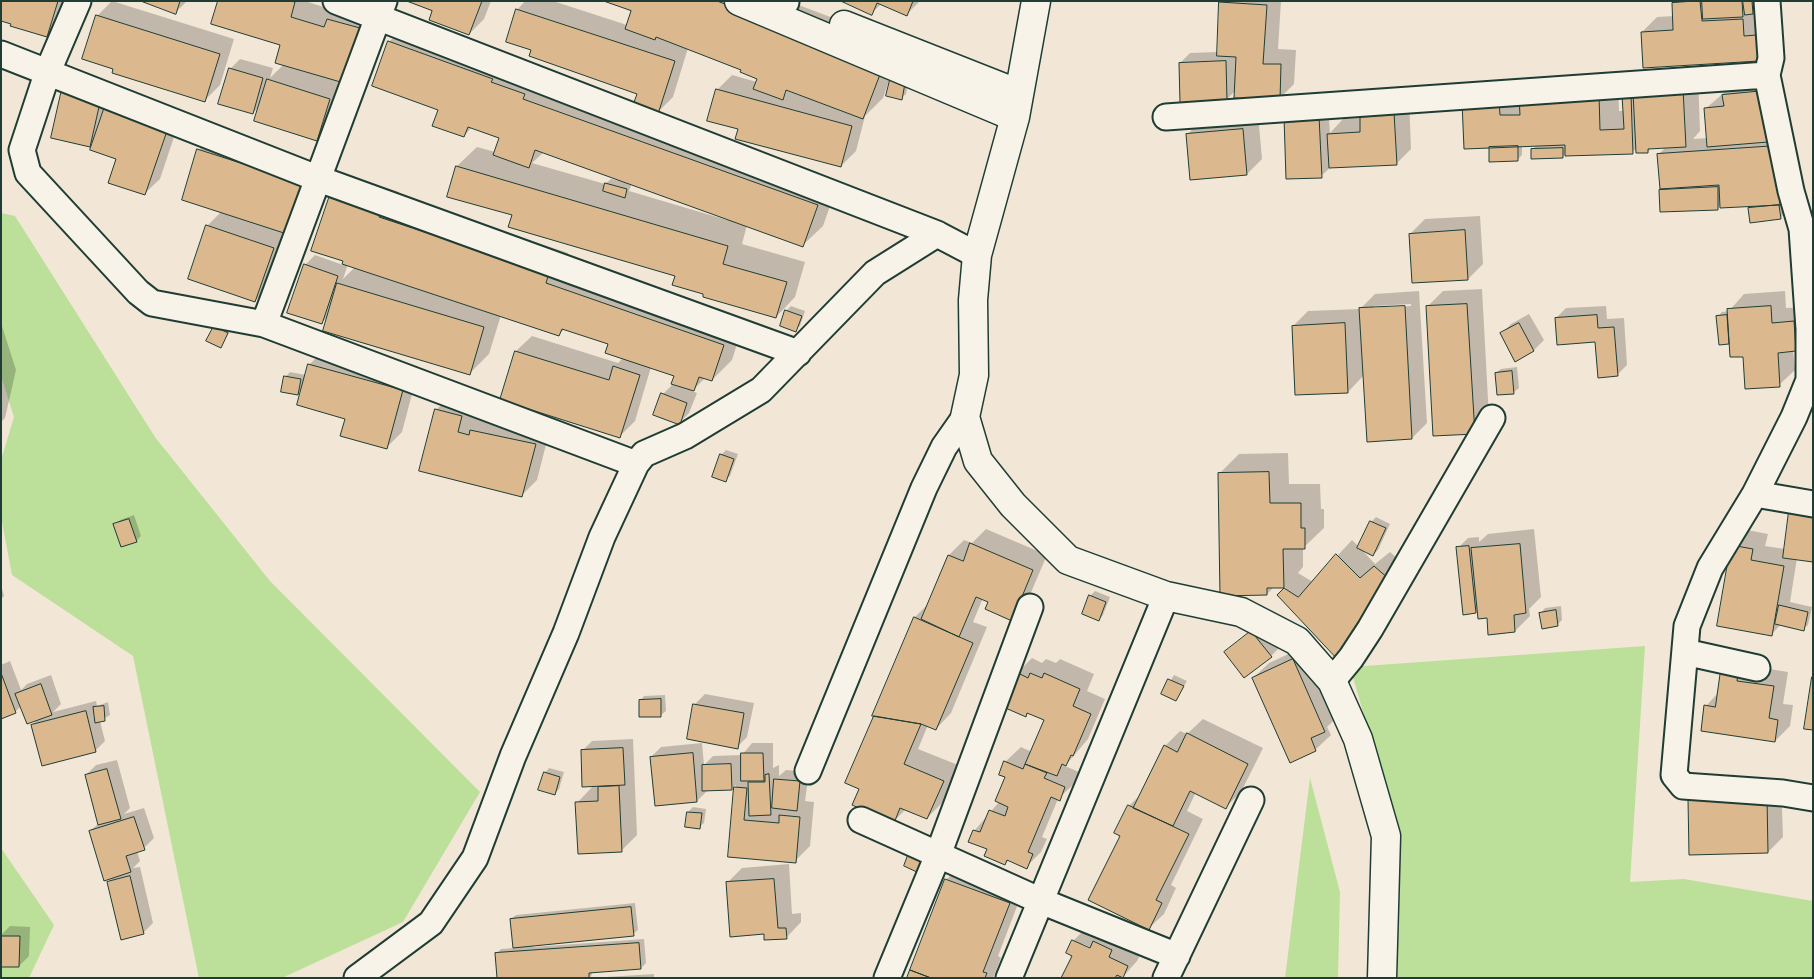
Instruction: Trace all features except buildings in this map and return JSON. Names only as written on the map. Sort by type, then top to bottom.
[{"type":"main road","points":[[739,1],[1017,106]]},
{"type":"main road","points":[[1036,1],[1017,106],[977,255],[973,300],[974,375],[965,417],[978,460],[1014,505],[1068,560],[1166,596],[1241,612],[1297,641],[1332,681],[1358,739],[1386,836],[1382,978]]},
{"type":"main road","points":[[785,2],[1017,106]]},
{"type":"street","points":[[78,1],[48,71],[22,150],[28,173],[138,292],[152,303],[264,324],[636,464]]},
{"type":"street","points":[[336,1],[381,9],[937,234],[977,255]]},
{"type":"street","points":[[1767,1],[1770,58],[1767,75],[1791,191],[1802,229],[1809,329],[1809,380],[1794,417],[1755,494],[1710,568],[1687,626],[1674,775],[1678,782],[1684,786],[1783,793],[1813,798]]},
{"type":"street","points":[[264,324],[381,9]]},
{"type":"street","points":[[1,54],[319,179],[798,353]]},
{"type":"street","points":[[1166,117],[1767,75]]},
{"type":"street","points":[[357,978],[431,923],[476,858],[513,756],[566,633],[602,537],[636,464],[644,454],[685,436],[761,390],[875,273],[937,234]]},
{"type":"street","points":[[808,771],[924,488],[944,447],[965,417]]},
{"type":"street","points":[[1332,681],[1351,658],[1370,629],[1492,418]]},
{"type":"street","points":[[1755,494],[1813,504]]},
{"type":"street","points":[[1009,978],[1166,596]]},
{"type":"street","points":[[887,978],[938,855],[1030,607]]},
{"type":"street","points":[[1685,652],[1757,668]]},
{"type":"street","points":[[861,820],[1041,901],[1171,967],[1251,800]]},
{"type":"green space","points":[[1,213],[15,216],[155,437],[270,581],[480,792],[403,922],[282,978],[199,978],[133,656],[12,575],[1,517],[1,460],[14,417],[1,376]]},
{"type":"green space","points":[[1645,646],[1630,882],[1684,879],[1813,901],[1813,978],[1392,978],[1396,826],[1350,667]]},
{"type":"green space","points":[[1310,778],[1340,892],[1338,978],[1285,978]]},
{"type":"green space","points":[[1,848],[54,925],[29,978],[1,978]]}]
